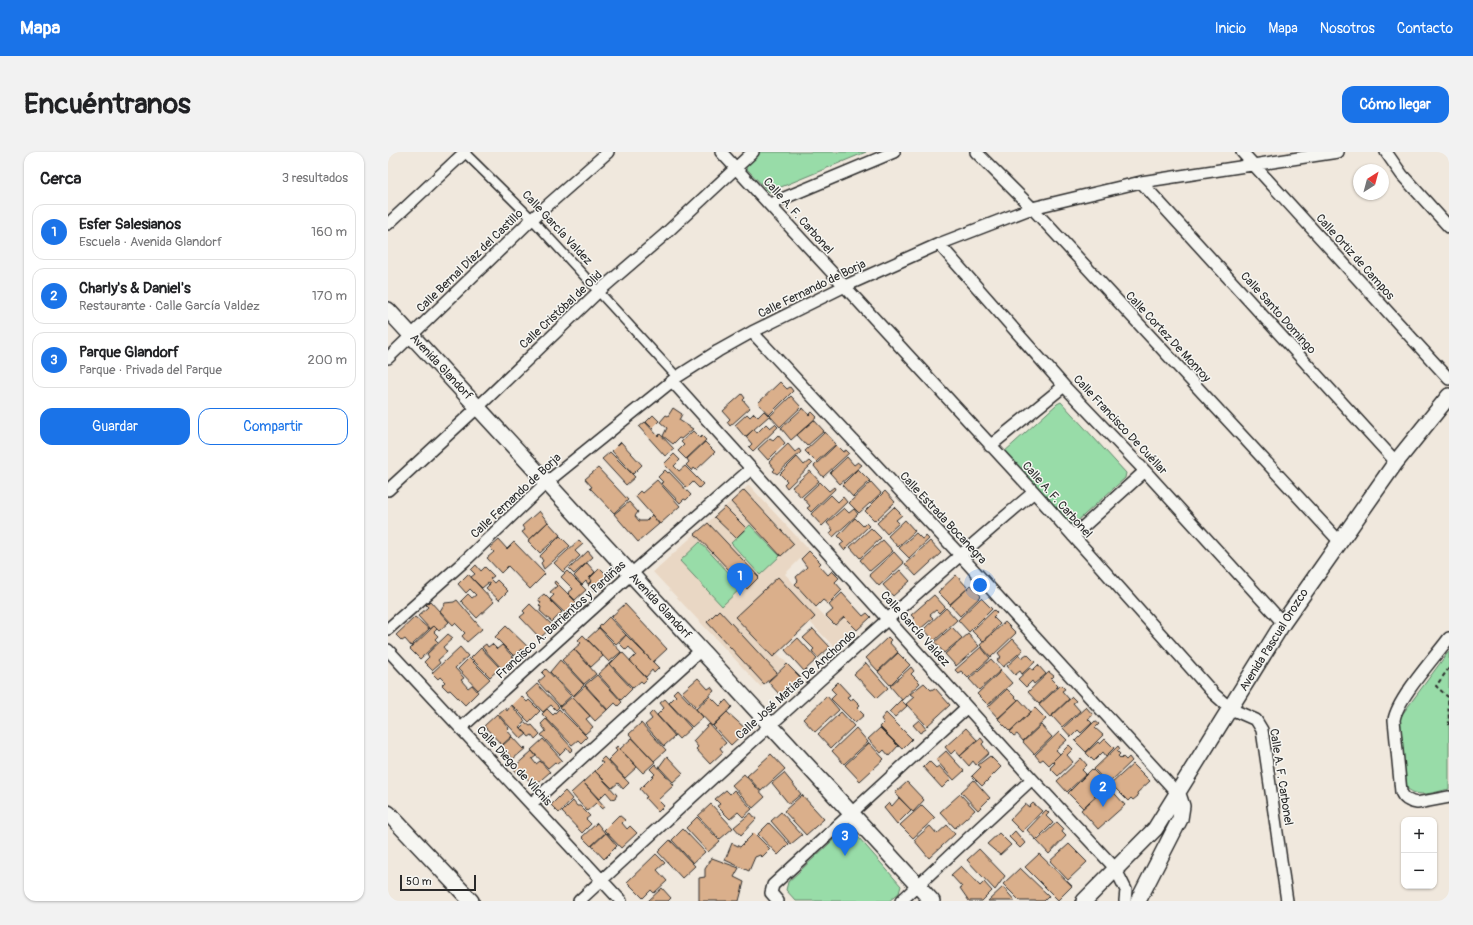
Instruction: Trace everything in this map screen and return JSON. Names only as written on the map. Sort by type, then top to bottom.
[{"type":"main road","name":"Avenida Glandorf","points":[[388,310],[932,901]]},
{"type":"main road","name":"Avenida Pascual Orozco","points":[[1084,901],[1155,829],[1284,623],[1339,541],[1396,462],[1449,396]]},
{"type":"main road","points":[[1138,901],[1168,846],[1180,819],[1182,806],[1178,794]]},
{"type":"main road","points":[[388,813],[471,901]]},
{"type":"street","name":"Calle García Valdez","points":[[465,152],[532,219],[675,379],[751,469],[1032,779],[1115,868],[1126,890],[1125,901]]},
{"type":"street","points":[[388,224],[465,152]]},
{"type":"street","name":"Calle Bernal Díaz del Castillo","points":[[388,358],[532,219],[608,152]]},
{"type":"street","name":"Calle A. F. Carbonel","points":[[721,152],[990,446],[1034,492],[1214,694],[1231,709],[1256,720],[1261,726],[1287,901]]},
{"type":"street","name":"Calle Cristóbal de Olid","points":[[388,490],[478,407],[598,292],[663,236],[753,152]]},
{"type":"street","points":[[770,204],[894,152]]},
{"type":"street","name":"Calle Cortez De Monroy","points":[[976,152],[1032,208],[1339,541]]},
{"type":"street","name":"Calle Ortiz de Campos","points":[[1242,152],[1449,379]]},
{"type":"street","name":"Calle Fernando de Borja","points":[[388,629],[468,558],[547,482],[675,379],[718,351],[752,332],[845,286],[939,244],[1032,208],[1141,182],[1338,152]]},
{"type":"street","points":[[1386,152],[1449,227]]},
{"type":"street","name":"Calle Santo Domingo","points":[[1141,182],[1396,462]]},
{"type":"street","name":"Calle Francisco De Cuéllar","points":[[939,244],[1064,386],[1145,471],[1284,623]]},
{"type":"street","name":"Calle Estrada Bocanegra","points":[[752,332],[960,554],[1178,794]]},
{"type":"street","points":[[990,446],[1064,386]]},
{"type":"street","name":"Francisco A. Barrientos y Pardiñas","points":[[461,728],[631,574],[751,469]]},
{"type":"street","points":[[1073,536],[1145,471]]},
{"type":"street","name":"Calle José Matías De Anchondo","points":[[579,901],[770,725],[960,554],[1034,492]]},
{"type":"street","points":[[1449,638],[1399,706],[1394,720],[1401,792],[1403,797],[1412,803],[1449,797]]},
{"type":"street","name":"Calle Diego de Vilchis","points":[[388,650],[620,901]]},
{"type":"street","points":[[531,804],[701,650]]},
{"type":"street","points":[[778,901],[771,893],[773,885],[850,813],[968,707]]},
{"type":"street","points":[[901,901],[1032,779]]},
{"type":"path","points":[[1449,668],[1436,686],[1448,697],[1449,725]]},
{"type":"shaded area","points":[[749,485],[809,550],[785,574],[834,626],[844,617],[856,631],[836,649],[810,622],[777,653],[787,663],[761,687],[653,572]]},
{"type":"green space","points":[[757,152],[866,152],[769,192],[743,165]]},
{"type":"green space","points":[[1061,402],[1126,473],[1125,478],[1069,527],[1003,453]]},
{"type":"green space","points":[[750,525],[780,556],[760,575],[731,543]]},
{"type":"green space","points":[[700,542],[742,587],[722,606],[680,561]]},
{"type":"green space","points":[[1449,651],[1449,789],[1427,794],[1416,793],[1407,788],[1399,722],[1401,716]]},
{"type":"green space","points":[[844,830],[852,830],[901,886],[899,893],[889,901],[796,901],[786,890],[788,882]]},
{"type":"building","points":[[780,382],[787,389],[790,387],[793,391],[769,415],[758,403]]},
{"type":"building","points":[[742,394],[745,398],[743,400],[750,408],[730,426],[727,422],[730,419],[723,411]]},
{"type":"building","points":[[791,396],[801,407],[780,427],[770,416]]},
{"type":"building","points":[[673,408],[682,414],[679,420],[693,429],[673,444],[663,436],[667,428],[660,422],[666,415],[668,416]]},
{"type":"building","points":[[803,408],[809,415],[812,412],[817,417],[791,440],[781,428]]},
{"type":"building","points":[[764,411],[769,416],[745,437],[735,425],[747,414],[750,417],[754,413],[758,417]]},
{"type":"building","points":[[653,415],[659,421],[652,428],[646,422]]},
{"type":"building","points":[[814,420],[824,431],[807,446],[797,435]]},
{"type":"building","points":[[645,422],[658,436],[660,434],[674,449],[665,456],[639,427]]},
{"type":"building","points":[[766,424],[770,428],[775,424],[778,427],[753,451],[749,447],[752,444],[746,437],[754,429],[757,433]]},
{"type":"building","points":[[693,431],[700,438],[702,436],[706,440],[686,459],[678,451],[684,445],[681,442]]},
{"type":"building","points":[[825,432],[836,444],[816,462],[805,451]]},
{"type":"building","points":[[778,435],[785,443],[768,460],[758,449],[770,438],[773,440]]},
{"type":"building","points":[[621,442],[642,465],[633,474],[612,451]]},
{"type":"building","points":[[705,442],[715,452],[696,470],[694,468],[692,471],[686,465],[689,462],[687,459]]},
{"type":"building","points":[[788,444],[795,452],[799,449],[801,452],[777,474],[773,471],[775,469],[769,462]]},
{"type":"building","points":[[836,445],[843,452],[846,450],[849,453],[823,477],[814,466]]},
{"type":"building","points":[[610,452],[635,477],[626,485],[602,459]]},
{"type":"building","points":[[674,454],[680,460],[674,466],[679,471],[685,466],[703,484],[699,488],[693,482],[687,488],[664,464]]},
{"type":"building","points":[[797,457],[804,465],[809,461],[812,464],[787,488],[784,484],[787,481],[780,474]]},
{"type":"building","points":[[847,457],[854,465],[858,462],[862,465],[840,484],[830,473]]},
{"type":"building","points":[[598,468],[628,500],[614,513],[590,488],[592,487],[585,479]]},
{"type":"building","points":[[858,469],[870,481],[853,497],[842,485]]},
{"type":"building","points":[[665,470],[668,473],[669,472],[691,495],[686,500],[684,499],[680,503],[661,483],[663,482],[658,477]]},
{"type":"building","points":[[810,471],[819,481],[801,497],[792,487]]},
{"type":"building","points":[[657,480],[680,506],[660,524],[635,496],[640,491],[642,493]]},
{"type":"building","points":[[820,482],[829,491],[834,487],[835,489],[811,512],[807,508],[810,506],[803,498]]},
{"type":"building","points":[[871,482],[881,493],[859,513],[849,503]]},
{"type":"building","points":[[744,490],[794,544],[781,556],[731,502]]},
{"type":"building","points":[[885,491],[895,502],[875,521],[865,511]]},
{"type":"building","points":[[831,495],[838,502],[843,497],[847,502],[822,526],[811,514]]},
{"type":"building","points":[[629,502],[638,512],[635,516],[639,521],[646,521],[652,515],[659,524],[638,542],[614,514]]},
{"type":"building","points":[[725,507],[746,528],[736,538],[714,517]]},
{"type":"building","points":[[894,507],[902,515],[896,520],[899,523],[887,534],[877,523]]},
{"type":"building","points":[[844,508],[849,513],[854,509],[858,514],[833,537],[830,533],[833,530],[827,523]]},
{"type":"building","points":[[539,511],[548,522],[529,540],[522,532],[525,530],[522,526]]},
{"type":"building","points":[[855,518],[863,526],[866,523],[869,526],[844,550],[840,545],[844,542],[838,536]]},
{"type":"building","points":[[905,520],[915,531],[898,547],[888,536]]},
{"type":"building","points":[[548,522],[560,535],[540,553],[528,541]]},
{"type":"building","points":[[708,523],[759,577],[747,589],[695,534]]},
{"type":"building","points":[[871,528],[881,538],[860,558],[850,547]]},
{"type":"building","points":[[916,533],[922,539],[926,536],[929,539],[909,558],[899,548]]},
{"type":"building","points":[[560,536],[570,546],[544,569],[541,563],[543,561],[540,556]]},
{"type":"building","points":[[499,540],[507,549],[514,542],[545,574],[530,589],[508,566],[501,573],[487,558],[494,552],[490,548]]},
{"type":"building","points":[[579,540],[583,544],[575,551],[580,556],[563,572],[554,563]]},
{"type":"building","points":[[883,540],[893,551],[870,571],[860,560]]},
{"type":"building","points":[[930,541],[941,553],[916,576],[905,564]]},
{"type":"building","points":[[588,551],[593,557],[574,574],[569,569]]},
{"type":"building","points":[[809,551],[821,563],[819,565],[828,575],[832,571],[839,578],[835,582],[842,590],[828,604],[823,600],[816,607],[795,584],[798,581],[796,577],[807,567],[801,559]]},
{"type":"building","points":[[894,552],[904,563],[879,586],[869,575]]},
{"type":"building","points":[[587,563],[595,572],[589,578],[591,581],[588,584],[586,581],[582,585],[574,576]]},
{"type":"building","points":[[476,565],[481,571],[485,567],[494,576],[490,579],[494,583],[497,580],[508,591],[499,600],[486,588],[490,584],[488,583],[482,588],[471,577],[475,574],[471,570]]},
{"type":"building","points":[[600,568],[609,577],[594,591],[588,585],[592,581],[590,578]]},
{"type":"building","points":[[900,570],[910,581],[893,596],[883,585]]},
{"type":"building","points":[[567,571],[586,590],[575,600],[568,593],[573,589],[561,577]]},
{"type":"building","points":[[468,574],[494,602],[477,618],[461,601],[468,594],[472,598],[476,595],[470,589],[466,593],[458,584]]},
{"type":"building","points":[[956,575],[968,588],[950,604],[938,592]]},
{"type":"building","points":[[778,577],[815,617],[773,657],[735,617]]},
{"type":"building","points":[[555,581],[578,604],[567,615],[550,599],[554,595],[550,592],[557,586],[554,583]]},
{"type":"building","points":[[971,585],[981,596],[960,616],[950,605]]},
{"type":"building","points":[[842,593],[863,616],[867,613],[871,617],[857,630],[844,617],[835,625],[826,616],[833,610],[829,605]]},
{"type":"building","points":[[544,594],[562,612],[552,622],[540,611],[541,607],[539,605],[541,603],[538,599]]},
{"type":"building","points":[[934,595],[945,607],[939,613],[936,610],[930,615],[933,618],[919,630],[912,622],[915,619],[911,615]]},
{"type":"building","points":[[981,598],[992,609],[969,632],[958,620]]},
{"type":"building","points":[[457,600],[482,629],[467,642],[462,636],[465,633],[455,623],[453,625],[440,611],[445,603],[454,602]]},
{"type":"building","points":[[430,601],[449,622],[439,631],[434,626],[430,629],[418,616],[428,607],[426,605]]},
{"type":"building","points":[[530,604],[553,626],[540,638],[520,617],[525,613],[523,611]]},
{"type":"building","points":[[625,604],[667,649],[653,662],[611,617]]},
{"type":"building","points":[[946,608],[957,620],[934,641],[924,629]]},
{"type":"building","points":[[719,610],[777,673],[764,684],[707,622]]},
{"type":"building","points":[[994,610],[997,613],[993,617],[1000,624],[983,642],[972,631]]},
{"type":"building","points":[[415,617],[429,629],[411,646],[405,639],[402,641],[396,635]]},
{"type":"building","points":[[609,617],[626,635],[616,644],[599,627]]},
{"type":"building","points":[[1005,622],[1016,633],[991,657],[980,645]]},
{"type":"building","points":[[434,626],[437,629],[434,632],[438,636],[435,639],[438,642],[420,659],[410,649]]},
{"type":"building","points":[[506,626],[530,649],[525,654],[521,649],[514,656],[495,637]]},
{"type":"building","points":[[952,627],[962,638],[944,653],[935,642]]},
{"type":"building","points":[[599,628],[621,652],[609,662],[587,639]]},
{"type":"building","points":[[813,629],[830,647],[818,658],[812,651],[814,649],[803,638]]},
{"type":"building","points":[[448,634],[453,638],[443,647],[447,652],[438,660],[440,663],[432,670],[424,662],[429,657],[427,654]]},
{"type":"building","points":[[968,634],[979,646],[956,666],[945,654]]},
{"type":"building","points":[[583,635],[603,656],[591,667],[574,649],[581,643],[578,640]]},
{"type":"building","points":[[626,635],[659,668],[654,673],[652,670],[646,677],[630,661],[636,655],[629,647],[626,650],[619,643]]},
{"type":"building","points":[[888,637],[891,640],[889,642],[898,652],[878,671],[866,658]]},
{"type":"building","points":[[798,638],[817,659],[804,671],[785,650]]},
{"type":"building","points":[[1013,639],[1023,650],[1003,667],[997,660],[1001,657],[998,653]]},
{"type":"building","points":[[486,644],[488,647],[492,644],[497,649],[502,645],[514,658],[502,669],[482,647]]},
{"type":"building","points":[[460,647],[468,656],[455,668],[464,678],[461,680],[468,688],[472,685],[478,692],[465,705],[450,690],[448,691],[442,685],[445,682],[440,677],[438,679],[432,673]]},
{"type":"building","points":[[981,647],[990,658],[968,678],[961,671],[958,673],[955,670]]},
{"type":"building","points":[[481,648],[500,668],[490,677],[471,658]]},
{"type":"building","points":[[574,649],[596,674],[584,684],[562,660]]},
{"type":"building","points":[[622,652],[647,679],[643,683],[641,681],[633,688],[610,664]]},
{"type":"building","points":[[898,653],[910,665],[890,685],[878,672]]},
{"type":"building","points":[[1027,654],[1035,662],[1022,674],[1020,671],[1015,675],[1007,666],[1019,655],[1021,658]]},
{"type":"building","points":[[469,658],[490,679],[478,690],[458,669]]},
{"type":"building","points":[[991,659],[1001,670],[979,690],[969,679]]},
{"type":"building","points":[[560,660],[584,685],[573,696],[550,672]]},
{"type":"building","points":[[866,663],[888,688],[877,698],[854,674]]},
{"type":"building","points":[[609,664],[632,689],[621,700],[598,674]]},
{"type":"building","points":[[787,664],[801,678],[781,696],[768,682]]},
{"type":"building","points":[[1038,665],[1046,674],[1034,684],[1032,681],[1026,687],[1018,679],[1030,668],[1033,670]]},
{"type":"building","points":[[911,667],[914,671],[911,674],[920,683],[902,700],[890,686]]},
{"type":"building","points":[[546,669],[571,696],[560,706],[538,682],[545,676],[542,673]]},
{"type":"building","points":[[1001,671],[1012,683],[988,705],[977,694]]},
{"type":"building","points":[[1049,672],[1054,676],[1051,679],[1058,686],[1039,704],[1028,692]]},
{"type":"building","points":[[597,675],[622,702],[618,706],[615,703],[608,710],[585,685]]},
{"type":"building","points":[[698,678],[708,689],[711,687],[714,691],[696,707],[682,692]]},
{"type":"building","points":[[838,682],[850,695],[847,697],[851,701],[853,698],[860,705],[857,708],[864,715],[855,723],[831,699],[836,694],[831,689]]},
{"type":"building","points":[[924,683],[931,690],[935,688],[950,705],[927,726],[906,704],[914,697],[910,694]]},
{"type":"building","points":[[537,684],[559,707],[556,710],[551,705],[543,712],[526,694]]},
{"type":"building","points":[[1061,685],[1065,689],[1062,691],[1069,699],[1050,717],[1039,705]]},
{"type":"building","points":[[585,686],[607,710],[595,721],[573,697]]},
{"type":"building","points":[[677,689],[703,717],[692,727],[669,703],[676,696],[673,693]]},
{"type":"building","points":[[1007,689],[1018,700],[998,718],[988,707]]},
{"type":"building","points":[[521,696],[527,702],[529,700],[540,711],[529,722],[512,705]]},
{"type":"building","points":[[710,696],[720,706],[726,700],[732,707],[712,726],[696,709]]},
{"type":"building","points":[[827,696],[839,710],[815,732],[803,719]]},
{"type":"building","points":[[572,697],[590,716],[586,719],[593,727],[585,734],[560,707]]},
{"type":"building","points":[[1072,697],[1076,701],[1073,703],[1080,711],[1062,727],[1052,716]]},
{"type":"building","points":[[665,699],[691,728],[679,739],[657,715],[664,708],[660,703]]},
{"type":"building","points":[[1019,699],[1031,712],[1010,731],[998,719]]},
{"type":"building","points":[[901,700],[907,706],[895,717],[889,712]]},
{"type":"building","points":[[511,705],[525,721],[520,727],[527,734],[521,739],[498,714],[505,708],[507,711]]},
{"type":"building","points":[[1086,707],[1093,715],[1088,719],[1092,723],[1081,733],[1078,730],[1071,737],[1063,728]]},
{"type":"building","points":[[1035,708],[1046,719],[1023,741],[1017,734],[1014,736],[1010,732]]},
{"type":"building","points":[[547,709],[553,715],[559,709],[587,737],[581,743],[578,740],[572,745],[542,714]]},
{"type":"building","points":[[653,711],[675,736],[664,746],[645,725],[652,719],[649,715]]},
{"type":"building","points":[[727,712],[747,730],[731,745],[713,726]]},
{"type":"building","points":[[841,712],[854,726],[831,748],[818,734]]},
{"type":"building","points":[[886,713],[912,739],[902,749],[880,727],[884,723],[881,719]]},
{"type":"building","points":[[497,714],[509,728],[507,730],[512,736],[502,745],[484,726]]},
{"type":"building","points":[[546,719],[573,749],[570,752],[567,748],[560,755],[541,735],[546,731],[541,724]]},
{"type":"building","points":[[919,720],[926,729],[920,733],[913,725]]},
{"type":"building","points":[[1095,721],[1099,724],[1095,728],[1103,735],[1086,752],[1075,741]]},
{"type":"building","points":[[526,723],[530,726],[532,725],[540,734],[535,739],[532,735],[529,737],[521,728]]},
{"type":"building","points":[[641,723],[666,750],[654,761],[629,734]]},
{"type":"building","points":[[709,724],[726,743],[720,748],[723,752],[710,764],[696,749],[698,747],[693,741]]},
{"type":"building","points":[[1041,725],[1052,737],[1034,754],[1023,742]]},
{"type":"building","points":[[856,728],[868,742],[844,764],[832,751]]},
{"type":"building","points":[[880,728],[898,746],[889,756],[884,750],[881,753],[868,739]]},
{"type":"building","points":[[966,728],[977,740],[960,756],[955,750],[951,754],[945,747]]},
{"type":"building","points":[[1059,732],[1067,740],[1056,750],[1060,754],[1049,765],[1043,759],[1040,761],[1035,755]]},
{"type":"building","points":[[512,737],[523,749],[525,747],[526,748],[513,759],[502,746]]},
{"type":"building","points":[[632,738],[655,762],[643,773],[620,749]]},
{"type":"building","points":[[981,738],[984,742],[982,744],[989,753],[976,765],[973,761],[969,766],[960,756]]},
{"type":"building","points":[[543,739],[562,760],[557,764],[555,762],[548,768],[531,750]]},
{"type":"building","points":[[1105,739],[1114,748],[1106,756],[1103,752],[1094,761],[1086,753],[1098,742],[1100,744]]},
{"type":"building","points":[[869,743],[884,759],[860,781],[845,765]]},
{"type":"building","points":[[1069,745],[1073,749],[1067,755],[1073,762],[1058,776],[1050,768],[1055,763],[1053,761]]},
{"type":"building","points":[[617,746],[637,767],[625,778],[608,760],[617,751],[615,749]]},
{"type":"building","points":[[1118,746],[1120,749],[1117,751],[1120,754],[1118,756],[1121,759],[1123,757],[1126,760],[1129,757],[1132,761],[1108,784],[1094,769]]},
{"type":"building","points":[[532,751],[536,756],[532,759],[536,764],[540,761],[550,772],[534,786],[524,775],[521,777],[513,768]]},
{"type":"building","points":[[946,751],[964,771],[954,780],[936,760]]},
{"type":"building","points":[[771,754],[785,769],[761,791],[747,776]]},
{"type":"building","points":[[667,756],[683,773],[673,782],[659,767]]},
{"type":"building","points":[[990,756],[1001,767],[982,786],[972,776],[981,767],[978,765]]},
{"type":"building","points":[[604,757],[629,783],[623,789],[618,783],[612,788],[595,771],[603,763],[600,761]]},
{"type":"building","points":[[1081,758],[1087,765],[1082,770],[1086,774],[1067,792],[1057,781]]},
{"type":"building","points":[[929,761],[936,768],[939,766],[951,779],[942,788],[923,767]]},
{"type":"building","points":[[655,764],[674,785],[658,800],[664,806],[658,812],[645,798],[647,797],[640,789],[655,774],[650,769]]},
{"type":"building","points":[[1133,764],[1150,781],[1137,793],[1138,796],[1133,800],[1131,798],[1128,801],[1111,784]]},
{"type":"building","points":[[1092,769],[1107,784],[1083,808],[1068,793]]},
{"type":"building","points":[[595,771],[617,795],[615,798],[612,799],[606,792],[599,799],[583,782]]},
{"type":"building","points":[[784,773],[801,794],[789,804],[772,783]]},
{"type":"building","points":[[744,774],[765,797],[753,808],[732,785]]},
{"type":"building","points":[[974,780],[990,798],[978,810],[961,792]]},
{"type":"building","points":[[583,782],[605,807],[602,809],[596,803],[587,811],[571,793]]},
{"type":"building","points":[[907,782],[924,800],[913,812],[895,793]]},
{"type":"building","points":[[1108,786],[1125,805],[1098,829],[1081,810]]},
{"type":"building","points":[[726,790],[730,794],[734,790],[752,809],[743,817],[738,812],[730,819],[717,806],[720,804],[715,799]]},
{"type":"building","points":[[565,791],[572,799],[559,813],[551,805]]},
{"type":"building","points":[[960,794],[975,810],[955,828],[940,812]]},
{"type":"building","points":[[802,795],[824,819],[806,835],[784,811]]},
{"type":"building","points":[[899,798],[911,810],[897,824],[884,808],[889,803],[892,806]]},
{"type":"building","points":[[573,801],[590,816],[586,819],[591,824],[582,833],[562,812]]},
{"type":"building","points":[[1033,803],[1042,811],[1022,832],[1010,820],[1025,804],[1029,807]]},
{"type":"building","points":[[711,804],[733,828],[720,839],[698,816]]},
{"type":"building","points":[[922,805],[935,818],[913,838],[900,825]]},
{"type":"building","points":[[1046,810],[1049,813],[1046,816],[1053,823],[1036,840],[1027,830]]},
{"type":"building","points":[[781,812],[802,835],[791,844],[771,821]]},
{"type":"building","points":[[751,813],[756,819],[741,835],[734,827]]},
{"type":"building","points":[[619,815],[625,820],[622,823],[627,829],[630,826],[637,833],[621,848],[604,830]]},
{"type":"building","points":[[697,817],[720,841],[708,852],[686,828]]},
{"type":"building","points":[[1057,822],[1064,829],[1062,832],[1066,836],[1049,854],[1037,841]]},
{"type":"building","points":[[597,823],[605,833],[591,846],[582,837]]},
{"type":"building","points":[[769,823],[789,844],[778,855],[758,834]]},
{"type":"building","points":[[947,825],[955,834],[929,858],[914,840],[930,826],[937,834]]},
{"type":"building","points":[[683,829],[705,852],[693,863],[672,840]]},
{"type":"building","points":[[1015,831],[1025,843],[1020,848],[1009,837]]},
{"type":"building","points":[[606,833],[617,846],[604,859],[592,846]]},
{"type":"building","points":[[754,833],[770,849],[762,857],[760,855],[755,857],[749,871],[725,860],[732,843],[740,847]]},
{"type":"building","points":[[999,833],[1011,845],[1000,855],[987,844]]},
{"type":"building","points":[[670,840],[695,866],[682,878],[658,852]]},
{"type":"building","points":[[1069,844],[1087,862],[1068,880],[1050,861]]},
{"type":"building","points":[[979,849],[1005,876],[995,890],[967,860]]},
{"type":"building","points":[[656,854],[665,863],[657,870],[667,881],[654,893],[651,890],[643,898],[627,882]]},
{"type":"building","points":[[1039,854],[1072,886],[1058,900],[1025,867]]},
{"type":"building","points":[[712,858],[739,868],[734,877],[744,882],[739,901],[699,901],[699,878],[705,877],[705,869]]},
{"type":"building","points":[[961,866],[980,886],[984,882],[992,891],[982,901],[969,901],[960,888],[962,887],[951,875]]},
{"type":"building","points":[[1020,868],[1049,896],[1044,901],[1020,901],[1003,884]]},
{"type":"building","points":[[1003,887],[1015,901],[988,901]]},
{"type":"building","points":[[662,888],[671,898],[668,901],[648,901]]},
{"type":"place","name":"Esfer Salesianos","points":[[740,596]]},
{"type":"place","name":"Charly's & Daniel's","points":[[1103,807]]},
{"type":"place","name":"Parque Glandorf","points":[[845,856]]}]
